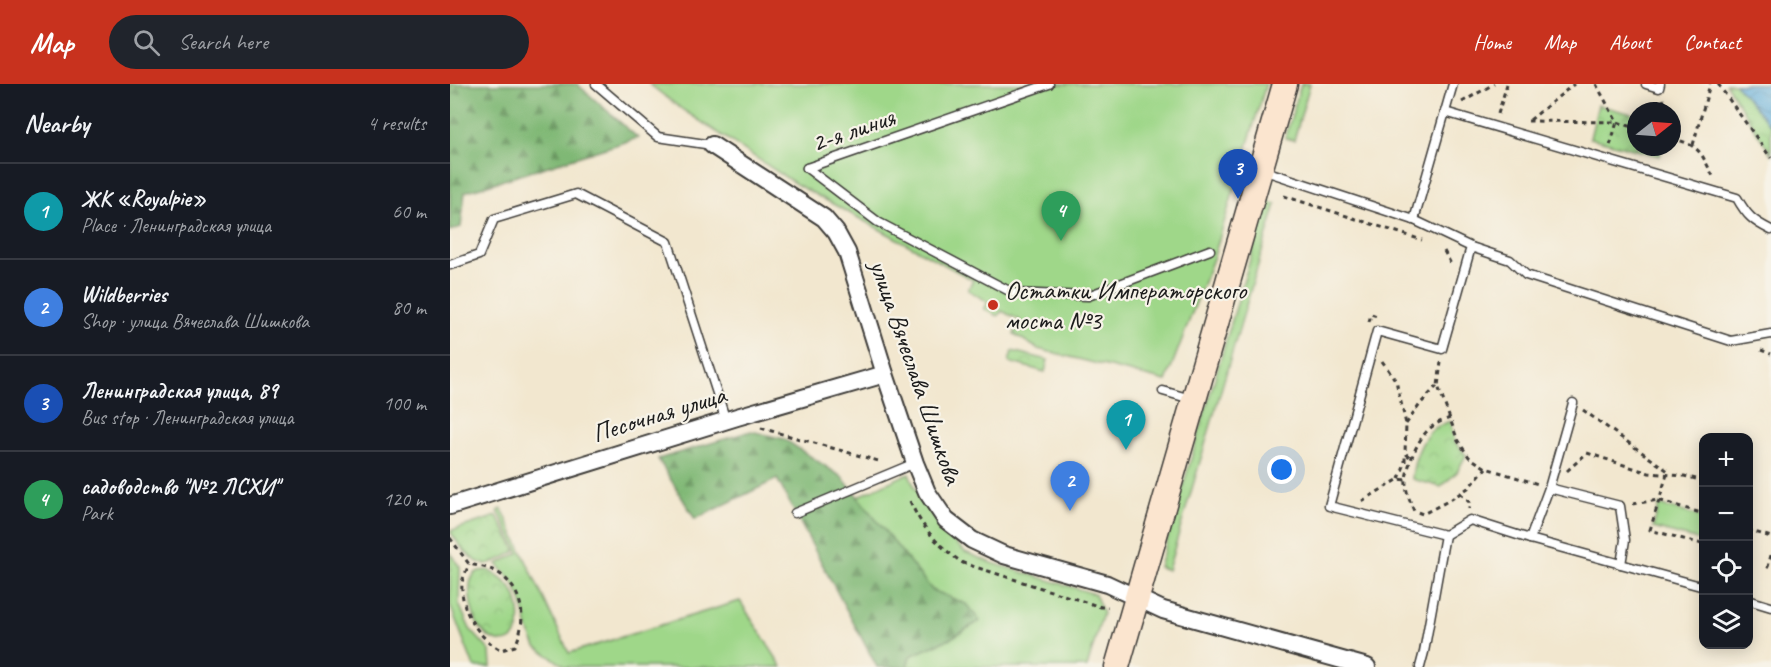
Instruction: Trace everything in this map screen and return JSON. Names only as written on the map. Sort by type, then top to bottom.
[{"type":"street","points":[[1117,667],[1285,84]]},
{"type":"street","name":"улица Вячеслава Шишкова","points":[[712,145],[824,218],[836,232],[855,274],[915,463],[927,492],[946,520],[972,540],[1004,555],[1107,584],[1163,610],[1367,667]]},
{"type":"street","name":"Песочная улица","points":[[450,506],[885,374]]},
{"type":"lane","points":[[596,84],[658,136],[712,145]]},
{"type":"lane","name":"2-я линия","points":[[1049,84],[807,168],[878,222],[1013,294],[1088,296],[1210,250]]},
{"type":"lane","points":[[1414,220],[1453,84]]},
{"type":"lane","points":[[1646,84],[1659,88],[1660,84]]},
{"type":"lane","points":[[1445,112],[1496,124],[1737,198],[1745,213],[1755,222],[1771,230]]},
{"type":"lane","points":[[1261,170],[1414,220],[1472,247],[1510,260],[1526,275],[1731,341],[1771,334]]},
{"type":"lane","points":[[450,265],[479,255],[494,219],[576,194],[668,242],[726,421]]},
{"type":"lane","points":[[1472,247],[1442,349],[1377,331],[1329,506],[1445,535],[1470,520],[1699,586]]},
{"type":"lane","points":[[1163,391],[1195,400]]},
{"type":"lane","points":[[1530,539],[1550,488],[1573,403]]},
{"type":"lane","points":[[795,513],[915,463]]},
{"type":"lane","points":[[1550,488],[1620,506],[1624,540],[1621,564]]},
{"type":"lane","points":[[1420,667],[1445,535]]},
{"type":"lane","points":[[1753,601],[1771,607]]},
{"type":"path","points":[[1445,112],[1494,84]]},
{"type":"path","points":[[1507,84],[1496,124],[1528,121],[1617,122],[1627,125]]},
{"type":"path","points":[[1528,121],[1574,84]]},
{"type":"path","points":[[1596,84],[1617,122],[1606,159]]},
{"type":"path","points":[[1693,145],[1710,84]]},
{"type":"path","points":[[1718,84],[1771,159]]},
{"type":"path","points":[[1681,141],[1699,149],[1714,179]]},
{"type":"path","points":[[1442,349],[1438,386],[1458,441],[1470,457],[1486,468],[1550,488],[1587,453],[1649,473],[1699,480]]},
{"type":"path","points":[[1340,508],[1368,499],[1399,479],[1405,464],[1406,424],[1396,381],[1372,350]]},
{"type":"path","points":[[1406,424],[1421,403],[1438,386]]},
{"type":"path","points":[[1573,403],[1668,471],[1650,530],[1702,544],[1703,541]]},
{"type":"path","points":[[1450,418],[1432,426],[1419,442],[1411,458],[1406,480],[1408,497],[1414,511],[1423,514],[1450,500],[1468,488],[1486,468]]},
{"type":"path","points":[[752,425],[887,464]]},
{"type":"path","points":[[1405,453],[1411,458]]},
{"type":"path","points":[[1399,479],[1406,480]]},
{"type":"path","points":[[1620,506],[1658,500],[1699,512]]},
{"type":"path","points":[[1753,531],[1771,537]]},
{"type":"path","points":[[450,538],[469,564],[499,574],[512,586],[519,599],[522,614],[521,633],[515,646],[501,650],[491,645],[479,634],[471,620],[464,600],[462,582],[469,564]]},
{"type":"path","points":[[1771,557],[1768,567],[1771,568]]},
{"type":"green space","points":[[450,84],[577,84],[638,138],[465,192],[461,227],[450,231]]},
{"type":"green space","points":[[649,84],[1266,84],[1214,256],[1166,381],[1038,349],[1014,334],[1021,321],[1002,311],[998,316],[984,309],[988,302],[968,290],[973,280],[796,184],[683,110]]},
{"type":"green space","points":[[1301,84],[1310,84],[1294,140],[1285,138]]},
{"type":"green space","points":[[1726,84],[1771,84],[1771,154]]},
{"type":"green space","points":[[1598,105],[1627,113],[1627,148],[1590,138]]},
{"type":"green space","points":[[1267,202],[1276,204],[1168,570],[1159,567]]},
{"type":"green space","points":[[1012,351],[1048,360],[1045,372],[1009,362]]},
{"type":"green space","points":[[1450,421],[1455,442],[1466,455],[1457,472],[1441,487],[1412,479],[1416,459],[1424,440],[1432,430]]},
{"type":"green space","points":[[751,431],[784,439],[842,477],[932,590],[966,604],[980,621],[951,638],[910,656],[907,667],[877,667],[777,479],[695,519],[658,459]]},
{"type":"green space","points":[[909,473],[914,486],[943,531],[965,552],[992,563],[1095,594],[1103,613],[1087,667],[907,667],[910,656],[951,638],[980,621],[966,604],[932,590],[857,497]]},
{"type":"green space","points":[[1659,505],[1699,516],[1699,540],[1653,528]]},
{"type":"green space","points":[[502,509],[569,653],[740,601],[782,667],[566,667],[536,647],[528,629],[521,599],[512,581],[497,564],[519,553],[498,511]]},
{"type":"green space","points":[[497,516],[516,551],[493,563],[480,563],[464,551],[450,531]]},
{"type":"green space","points":[[450,553],[460,567],[459,604],[470,629],[490,651],[491,667],[474,667],[450,605]]},
{"type":"green space","points":[[488,570],[513,591],[519,609],[517,633],[506,641],[495,640],[483,632],[476,622],[471,606],[471,581],[479,571]]},
{"type":"water","points":[[1735,84],[1771,84],[1771,126]]},
{"type":"place","name":"Ленинградская улица, 89","points":[[1238,199]]},
{"type":"place","name":"садоводство \"№2 ЛСХИ\"","points":[[1061,241]]},
{"type":"place","name":"Остатки Императорского моста №3","points":[[993,305]]},
{"type":"place","name":"ЖК «Royalpie»","points":[[1126,450]]},
{"type":"place","name":"Wildberries","points":[[1070,511]]}]
